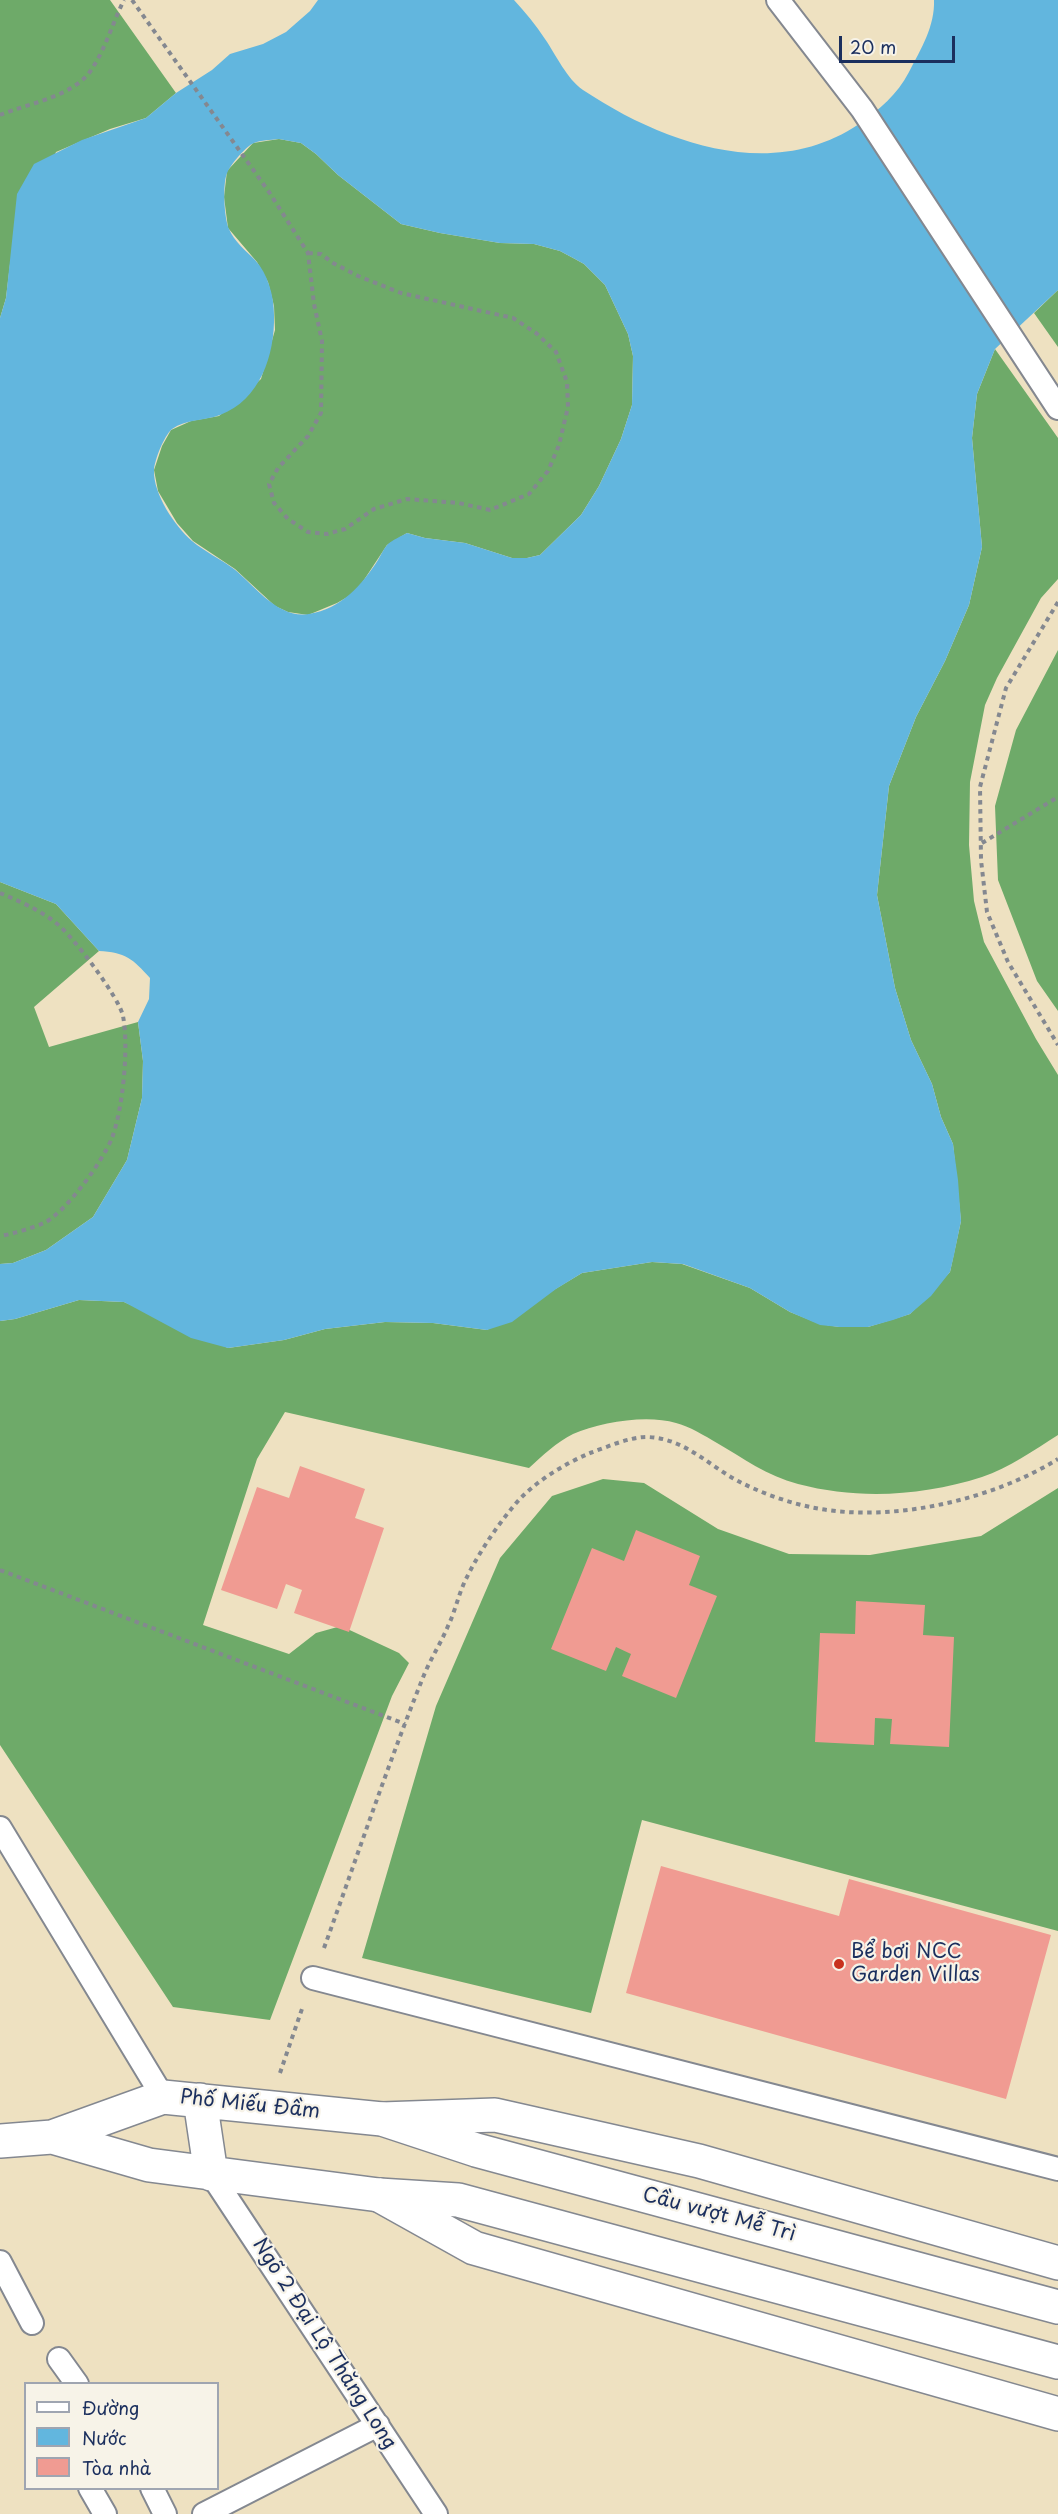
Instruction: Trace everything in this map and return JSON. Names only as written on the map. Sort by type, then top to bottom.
[{"type":"street","name":"Phố Miếu Đầm","points":[[0,2142],[52,2137],[163,2097],[382,2119]]},
{"type":"street","points":[[200,2100],[211,2174]]},
{"type":"street","points":[[382,2119],[495,2115],[699,2162],[1058,2263]]},
{"type":"street","name":"Cầu vượt Mễ Trì","points":[[382,2119],[476,2150],[1058,2307]]},
{"type":"street","name":"Phố Miếu Đầm","points":[[52,2137],[148,2165],[380,2195]]},
{"type":"street","points":[[380,2195],[458,2200],[1058,2362]]},
{"type":"street","points":[[380,2195],[474,2248],[1058,2414]]},
{"type":"lane","points":[[778,0],[862,109],[1054,402]]},
{"type":"lane","points":[[0,1827],[163,2097]]},
{"type":"lane","points":[[313,1978],[1058,2169]]},
{"type":"lane","name":"Ngõ 2 Đại Lộ Thăng Long","points":[[211,2174],[436,2514]]},
{"type":"lane","points":[[0,2262],[32,2323]]},
{"type":"lane","points":[[59,2360],[76,2382]]},
{"type":"lane","points":[[204,2514],[378,2425]]},
{"type":"lane","points":[[91,2490],[105,2514]]},
{"type":"lane","points":[[153,2490],[165,2514]]},
{"type":"path","points":[[0,115],[47,99],[81,82],[93,68],[124,0]]},
{"type":"path","points":[[132,0],[269,192],[308,253],[314,304],[322,341],[321,412],[308,436],[278,468],[269,484],[274,503],[288,519],[308,532],[327,534],[345,529],[374,509],[407,499],[459,503],[490,510],[529,494],[548,471],[559,445],[568,407],[567,382],[556,352],[536,333],[513,318],[401,292],[358,276],[321,254],[308,253]]},
{"type":"path","points":[[1058,602],[1006,688],[980,787],[981,844],[987,912],[1008,962],[1058,1045]]},
{"type":"path","points":[[981,844],[1058,797]]},
{"type":"path","points":[[0,894],[22,902],[58,924],[106,984],[123,1014],[125,1061],[122,1091],[112,1137],[95,1167],[74,1196],[45,1222],[0,1236]]},
{"type":"path","points":[[268,2106],[425,1672],[448,1626],[465,1581],[491,1537],[513,1506],[541,1481],[573,1460],[607,1446],[645,1437],[671,1441],[710,1462],[738,1481],[774,1496],[814,1508],[851,1512],[889,1511],[933,1506],[982,1494],[1034,1474],[1058,1459]]},
{"type":"path","points":[[0,1570],[405,1724]]},
{"type":"green space","points":[[0,0],[110,0],[176,93],[146,118],[110,129],[56,152],[10,264],[6,298],[0,318]]},
{"type":"green space","points":[[279,139],[301,143],[401,224],[500,243],[534,244],[560,251],[584,264],[605,285],[628,334],[633,356],[632,405],[621,439],[599,486],[581,515],[540,555],[512,558],[465,543],[425,538],[407,533],[387,545],[356,592],[308,615],[288,612],[275,606],[235,569],[193,541],[177,523],[158,491],[154,470],[162,446],[171,430],[191,421],[219,416],[261,379],[275,330],[274,306],[268,282],[257,262],[228,228],[224,197],[227,171],[253,143]]},
{"type":"green space","points":[[1058,290],[1058,347],[1034,313]]},
{"type":"green space","points":[[995,349],[1058,438],[1058,579],[1041,598],[997,678],[985,705],[970,782],[969,845],[974,901],[984,942],[1058,1075],[1058,1435],[1012,1464],[982,1477],[913,1492],[867,1494],[821,1489],[787,1481],[692,1429],[664,1420],[638,1419],[584,1430],[561,1441],[529,1468],[285,1412],[257,1459],[203,1625],[289,1654],[316,1633],[341,1626],[399,1653],[409,1663],[392,1696],[270,2020],[173,2007],[0,1745],[0,1321],[15,1319],[79,1300],[124,1302],[228,1348],[284,1340],[325,1329],[385,1322],[433,1323],[487,1330],[582,1273],[652,1262],[682,1264],[750,1288],[790,1312],[820,1324],[839,1327],[868,1327],[910,1314],[950,1272],[961,1221],[953,1144],[941,1117],[932,1084],[911,1040],[895,988],[877,895],[889,786],[916,717],[945,661],[969,605],[982,547],[972,438],[977,394]]},
{"type":"green space","points":[[1058,650],[1058,1011],[1037,981],[998,880],[995,806],[1016,730]]},
{"type":"green space","points":[[0,882],[56,904],[99,951],[34,1007],[49,1047],[138,1022],[143,1061],[142,1098],[127,1160],[93,1217],[46,1250],[13,1263],[0,1264]]},
{"type":"green space","points":[[603,1479],[644,1483],[718,1529],[789,1554],[870,1555],[981,1536],[1058,1488],[1058,1931],[642,1820],[591,2013],[362,1958],[436,1706],[500,1558],[552,1496]]},
{"type":"water","points":[[318,0],[514,0],[538,29],[567,73],[583,90],[648,126],[683,140],[718,149],[755,153],[790,151],[825,142],[859,124],[881,107],[904,80],[922,46],[930,28],[934,0],[1058,0],[1058,290],[995,349],[977,394],[972,438],[982,547],[969,605],[945,661],[916,717],[889,786],[877,895],[895,988],[911,1040],[932,1084],[941,1117],[953,1144],[961,1221],[950,1272],[931,1296],[910,1314],[868,1327],[820,1325],[790,1312],[750,1288],[683,1264],[652,1262],[582,1273],[556,1289],[512,1322],[487,1330],[433,1323],[385,1322],[325,1329],[284,1340],[228,1348],[191,1338],[124,1302],[79,1300],[15,1319],[0,1321],[0,1264],[13,1263],[46,1250],[93,1217],[127,1160],[142,1098],[143,1061],[138,1022],[149,999],[150,978],[128,958],[116,953],[99,951],[56,904],[0,882],[0,318],[6,298],[17,194],[34,164],[82,140],[146,118],[176,93],[212,70],[230,54],[263,44],[286,32],[310,11]],"holes":[[[279,139],[301,143],[401,224],[500,243],[534,244],[560,251],[584,264],[605,285],[628,334],[633,356],[632,405],[621,439],[599,486],[581,515],[540,555],[512,558],[465,543],[425,538],[407,533],[388,544],[358,587],[341,601],[320,611],[298,614],[287,611],[268,600],[234,569],[202,549],[179,527],[166,509],[157,489],[154,470],[166,437],[177,426],[220,415],[245,399],[262,374],[272,345],[273,300],[267,279],[260,266],[237,242],[229,229],[224,200],[226,176],[239,156],[255,143]]]},
{"type":"building","points":[[300,1466],[365,1489],[355,1518],[384,1528],[349,1632],[294,1613],[302,1590],[286,1584],[277,1609],[221,1590],[257,1487],[289,1498]]},
{"type":"building","points":[[636,1530],[700,1556],[689,1585],[717,1596],[676,1698],[622,1676],[631,1654],[616,1647],[606,1671],[551,1649],[592,1548],[624,1561]]},
{"type":"building","points":[[856,1601],[925,1605],[923,1635],[954,1637],[949,1747],[890,1744],[892,1719],[875,1718],[874,1745],[815,1742],[820,1633],[855,1634]]},
{"type":"building","name":"Bể bơi NCC Garden Villas","points":[[661,1866],[839,1916],[849,1879],[1051,1935],[1006,2099],[626,1993]]},
{"type":"place","name":"Bể bơi NCC Garden Villas","points":[[839,1964]]}]
